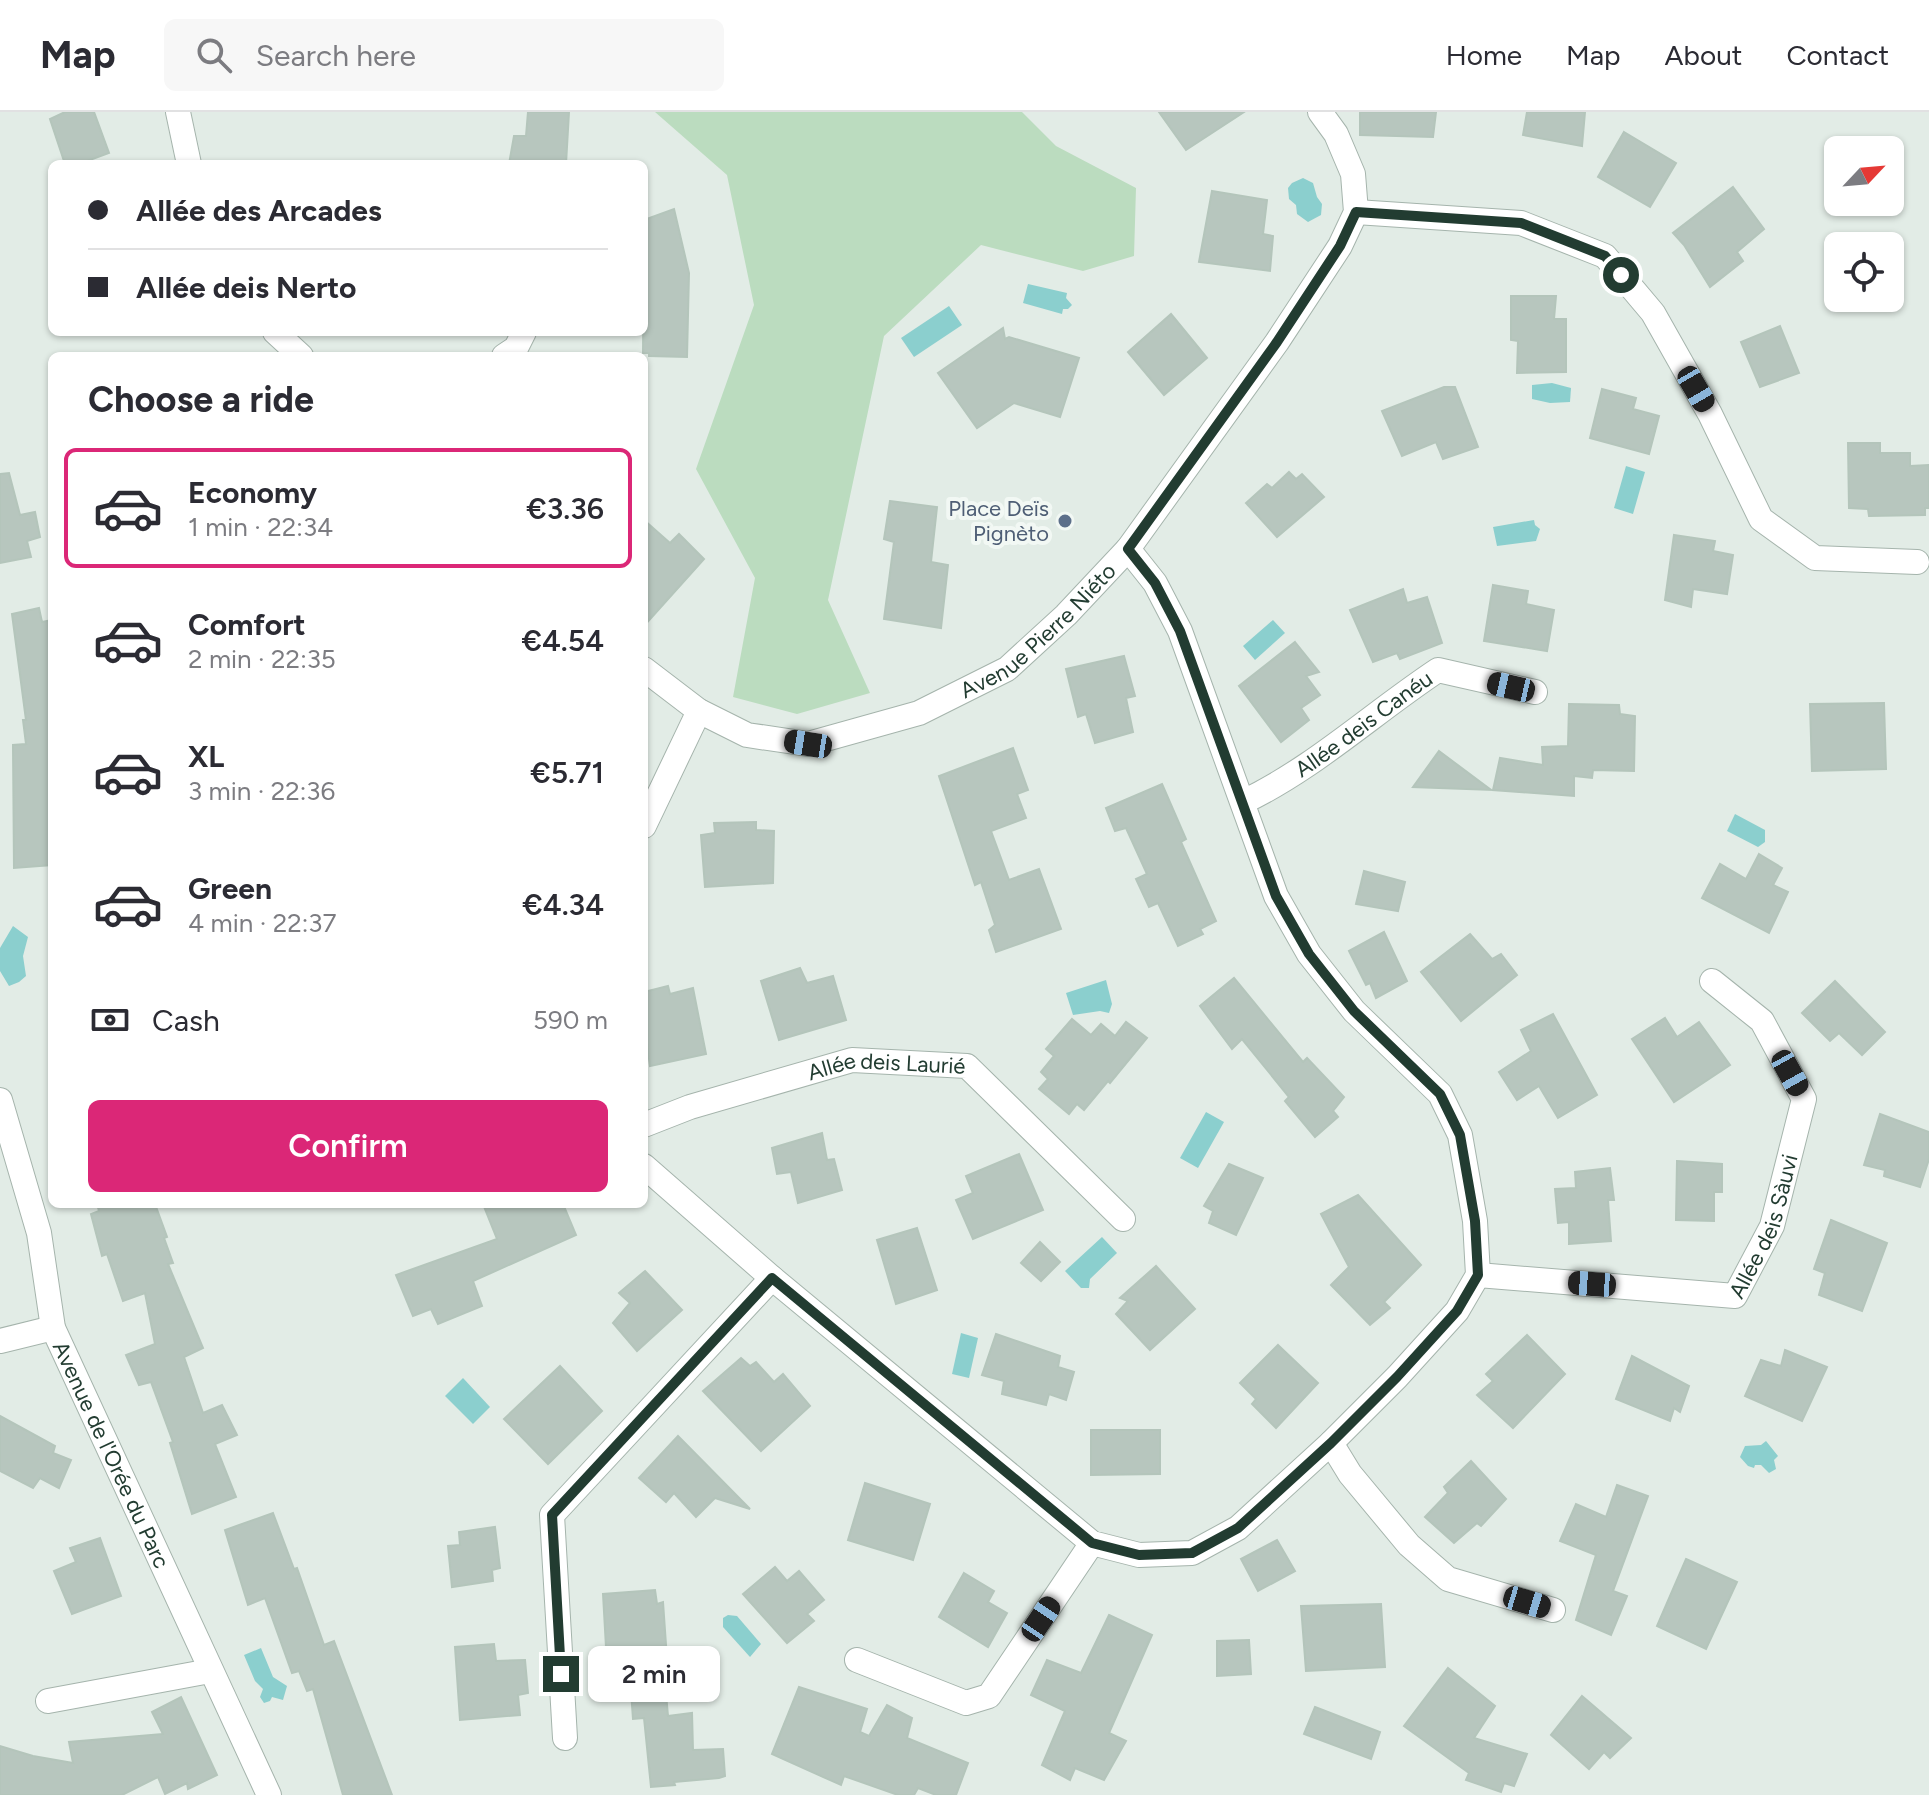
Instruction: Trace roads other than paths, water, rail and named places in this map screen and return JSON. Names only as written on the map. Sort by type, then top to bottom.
[{"type":"street","points":[[178,112],[188,160]]},
{"type":"street","points":[[1320,112],[1336,134],[1353,174],[1356,212],[1521,223],[1605,256],[1653,313],[1710,414],[1761,519],[1815,558],[1917,562]]},
{"type":"street","name":"Avenue Pierre Niéto","points":[[648,672],[699,711],[747,735],[808,744],[919,713],[1007,669],[1066,615],[1128,549],[1277,342],[1340,246],[1356,212]]},
{"type":"street","points":[[279,336],[297,352]]},
{"type":"street","points":[[510,352],[522,336]]},
{"type":"street","points":[[648,1170],[772,1278],[1092,1543],[1139,1555],[1192,1553],[1238,1528],[1331,1443],[1457,1311],[1478,1275],[1475,1221],[1460,1135],[1440,1094],[1354,1011],[1309,954],[1276,896],[1180,631],[1155,583],[1128,549]]},
{"type":"street","name":"Allée deis Canéu","points":[[1243,802],[1275,787],[1438,670],[1535,692]]},
{"type":"street","points":[[648,818],[699,711]]},
{"type":"street","name":"Allée deis Sàuvi","points":[[1478,1275],[1735,1296],[1772,1226],[1804,1099],[1762,1021],[1712,981]]},
{"type":"street","name":"Allée deis Laurié","points":[[648,1123],[690,1107],[852,1060],[967,1066],[1123,1219]]},
{"type":"street","name":"Avenue de l'Orée du Parc","points":[[0,1100],[39,1233],[53,1328],[269,1795]]},
{"type":"street","points":[[565,1738],[552,1515],[772,1278]]},
{"type":"street","points":[[0,1341],[53,1328]]},
{"type":"street","points":[[1331,1443],[1350,1474],[1409,1545],[1448,1579],[1553,1610]]},
{"type":"street","points":[[857,1660],[966,1703],[989,1696],[1092,1543]]},
{"type":"street","points":[[48,1701],[210,1671]]},
{"type":"water","points":[[1303,178],[1313,183],[1322,204],[1321,215],[1308,222],[1297,214],[1296,205],[1289,199],[1288,188]]},
{"type":"water","points":[[1028,284],[1067,293],[1066,298],[1072,305],[1063,309],[1062,314],[1023,303]]},
{"type":"water","points":[[949,306],[962,325],[914,357],[901,338]]},
{"type":"water","points":[[1552,383],[1571,388],[1570,402],[1550,403],[1532,399],[1532,385]]},
{"type":"water","points":[[1626,466],[1645,472],[1633,514],[1614,508]]},
{"type":"water","points":[[1534,520],[1540,529],[1536,541],[1497,546],[1493,527]]},
{"type":"water","points":[[1273,620],[1285,633],[1255,660],[1243,646]]},
{"type":"water","points":[[1735,814],[1765,830],[1765,842],[1758,847],[1727,831]]},
{"type":"water","points":[[13,926],[28,937],[23,956],[26,976],[9,986],[0,971],[0,948]]},
{"type":"water","points":[[1106,980],[1112,1004],[1109,1013],[1100,1011],[1073,1015],[1066,993]]},
{"type":"water","points":[[1206,1112],[1224,1122],[1198,1168],[1180,1158]]},
{"type":"water","points":[[1102,1237],[1117,1253],[1090,1279],[1089,1288],[1081,1288],[1065,1271]]},
{"type":"water","points":[[961,1333],[978,1338],[969,1378],[952,1374]]},
{"type":"water","points":[[463,1378],[490,1407],[473,1424],[445,1396]]},
{"type":"water","points":[[1766,1441],[1778,1456],[1774,1460],[1776,1469],[1769,1473],[1761,1465],[1754,1468],[1748,1466],[1740,1457],[1745,1446],[1761,1445]]},
{"type":"water","points":[[737,1616],[761,1644],[750,1657],[723,1627],[723,1618]]},
{"type":"water","points":[[261,1648],[273,1677],[287,1686],[283,1700],[272,1697],[264,1703],[260,1697],[263,1689],[255,1681],[244,1655]]},
{"type":"place","name":"Place Deïs Pignèto","points":[[1065,521]]}]
